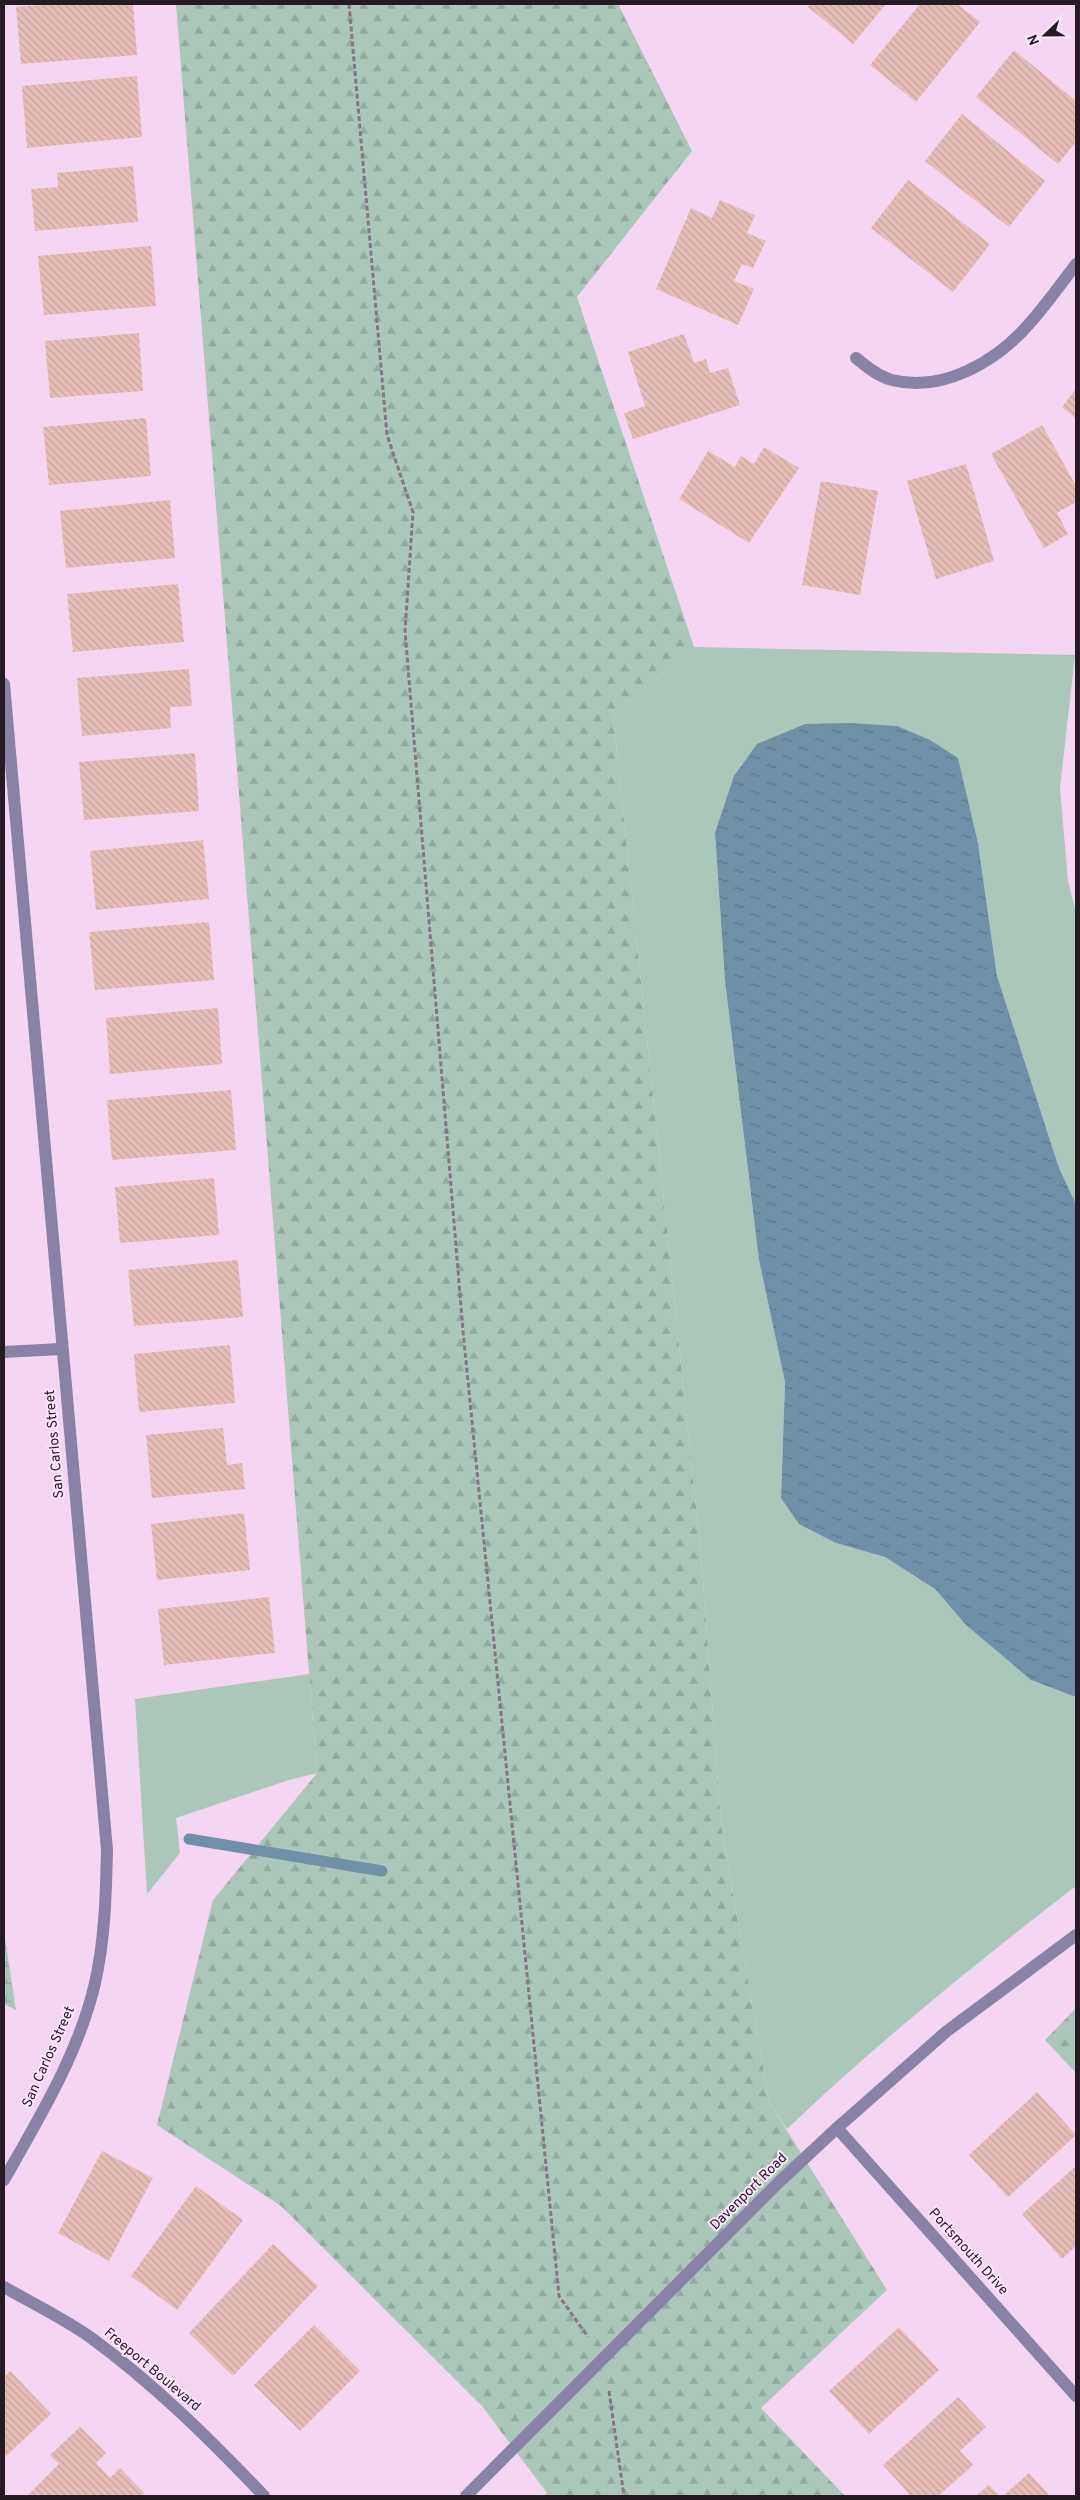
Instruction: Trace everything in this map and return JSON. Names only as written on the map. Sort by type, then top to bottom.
[{"type":"street","points":[[856,358],[873,372],[890,380],[917,384],[950,378],[981,364],[1006,347],[1029,325],[1076,264]]},
{"type":"street","name":"San Carlos Street","points":[[4,684],[61,1349],[107,1850],[104,1932],[95,1983],[81,2031],[40,2116],[4,2180]]},
{"type":"street","points":[[4,1352],[61,1349]]},
{"type":"street","name":"Davenport Road","points":[[466,2496],[772,2189],[837,2128],[947,2031],[1076,1935]]},
{"type":"street","name":"Portsmouth Drive","points":[[837,2128],[1076,2396]]},
{"type":"street","name":"Freeport Boulevard","points":[[4,2287],[89,2336],[187,2418],[264,2496]]},
{"type":"path","points":[[350,4],[387,435],[413,512],[405,631],[461,1311],[559,2296],[603,2359],[624,2496]]},
{"type":"green space","points":[[176,4],[618,4],[692,151],[577,297],[694,647],[613,715],[701,1554],[721,1823],[769,2102],[887,2290],[761,2408],[845,2496],[544,2496],[547,2493],[482,2406],[281,2206],[157,2125],[213,1900],[317,1773]]},
{"type":"green space","points":[[694,647],[1075,655],[1060,788],[1068,881],[1076,913],[1076,1204],[1059,1168],[997,976],[978,843],[957,758],[715,833],[725,981],[759,1260],[785,1382],[781,1498],[836,1543],[885,1557],[935,1589],[966,1625],[1031,1680],[1076,1697],[1076,1886],[928,2004],[856,2065],[787,2129],[769,2102],[721,1823],[701,1554],[613,715]]},
{"type":"green space","points":[[309,1674],[317,1773],[289,1780],[176,1818],[180,1853],[147,1894],[135,1699]]},
{"type":"green space","points":[[4,1932],[16,2010],[4,2004]]},
{"type":"green space","points":[[1076,2008],[1076,2073],[1045,2040]]},
{"type":"water","points":[[850,723],[897,726],[930,740],[958,758],[978,843],[997,976],[1059,1168],[1076,1204],[1076,1697],[1031,1680],[966,1625],[935,1589],[885,1557],[836,1543],[799,1524],[781,1498],[785,1382],[759,1260],[725,981],[715,833],[734,776],[757,744],[805,724]]},
{"type":"building","points":[[54,4],[133,4],[137,55],[21,64],[16,7]]},
{"type":"building","points":[[810,4],[886,4],[853,44],[808,7]]},
{"type":"building","points":[[920,4],[957,4],[980,22],[916,102],[870,65]]},
{"type":"building","points":[[1014,50],[1076,101],[1076,142],[1058,164],[976,97]]},
{"type":"building","points":[[137,76],[142,137],[27,148],[22,86]]},
{"type":"building","points":[[962,114],[1045,181],[1009,227],[925,161]]},
{"type":"building","points":[[133,166],[138,222],[35,231],[31,189],[58,187],[57,173]]},
{"type":"building","points":[[908,180],[990,244],[953,292],[871,228]]},
{"type":"building","points":[[720,200],[755,215],[747,233],[766,241],[753,268],[742,264],[734,281],[754,289],[738,325],[656,289],[691,208],[712,218]]},
{"type":"building","points":[[151,246],[156,306],[44,315],[38,256]]},
{"type":"building","points":[[139,333],[143,391],[50,398],[45,341]]},
{"type":"building","points":[[684,334],[694,363],[706,359],[710,373],[728,368],[740,405],[633,439],[624,413],[645,406],[628,352]]},
{"type":"building","points":[[1076,389],[1076,419],[1062,407]]},
{"type":"building","points":[[146,418],[151,476],[49,485],[43,427]]},
{"type":"building","points":[[1042,425],[1076,486],[1076,502],[1057,513],[1068,534],[1044,548],[991,454]]},
{"type":"building","points":[[764,447],[799,468],[749,543],[679,499],[708,451],[735,467],[741,456],[754,464]]},
{"type":"building","points":[[966,464],[994,561],[936,579],[907,481]]},
{"type":"building","points":[[821,481],[878,491],[860,595],[802,585]]},
{"type":"building","points":[[170,500],[175,558],[66,568],[60,511]]},
{"type":"building","points":[[178,584],[184,642],[73,652],[67,594]]},
{"type":"building","points":[[189,669],[192,706],[170,707],[171,728],[82,736],[77,678]]},
{"type":"building","points":[[195,753],[199,811],[84,820],[79,762]]},
{"type":"building","points":[[203,840],[209,899],[96,910],[90,851]]},
{"type":"building","points":[[209,922],[214,980],[95,990],[89,932]]},
{"type":"building","points":[[218,1008],[222,1064],[110,1074],[106,1018]]},
{"type":"building","points":[[231,1090],[236,1150],[112,1160],[107,1100]]},
{"type":"building","points":[[214,1178],[219,1235],[120,1243],[115,1187]]},
{"type":"building","points":[[238,1260],[243,1317],[134,1326],[128,1270]]},
{"type":"building","points":[[230,1345],[235,1403],[139,1412],[134,1354]]},
{"type":"building","points":[[223,1428],[227,1465],[242,1463],[245,1489],[152,1498],[146,1435]]},
{"type":"building","points":[[244,1513],[250,1570],[157,1580],[151,1524]]},
{"type":"building","points":[[269,1597],[275,1653],[164,1665],[158,1609]]},
{"type":"building","points":[[1037,2092],[1076,2135],[1008,2197],[969,2155]]},
{"type":"building","points":[[102,2151],[153,2178],[109,2261],[58,2233]]},
{"type":"building","points":[[1076,2166],[1076,2246],[1062,2259],[1022,2214]]},
{"type":"building","points":[[196,2186],[243,2220],[177,2310],[131,2276]]},
{"type":"building","points":[[273,2244],[318,2286],[233,2376],[189,2333]]},
{"type":"building","points":[[314,2325],[360,2371],[300,2431],[254,2385]]},
{"type":"building","points":[[899,2327],[939,2370],[869,2434],[829,2391]]},
{"type":"building","points":[[10,2371],[51,2414],[4,2458],[4,2377]]},
{"type":"building","points":[[958,2397],[986,2427],[960,2451],[973,2465],[938,2496],[911,2496],[883,2465]]},
{"type":"building","points":[[80,2427],[106,2453],[96,2463],[110,2478],[120,2468],[144,2493],[141,2496],[28,2495],[59,2464],[50,2455]]},
{"type":"building","points":[[1029,2473],[1050,2496],[1003,2496]]},
{"type":"building","points":[[989,2485],[1000,2496],[976,2496]]},
{"type":"waterway","points":[[189,1839],[382,1871]]}]
